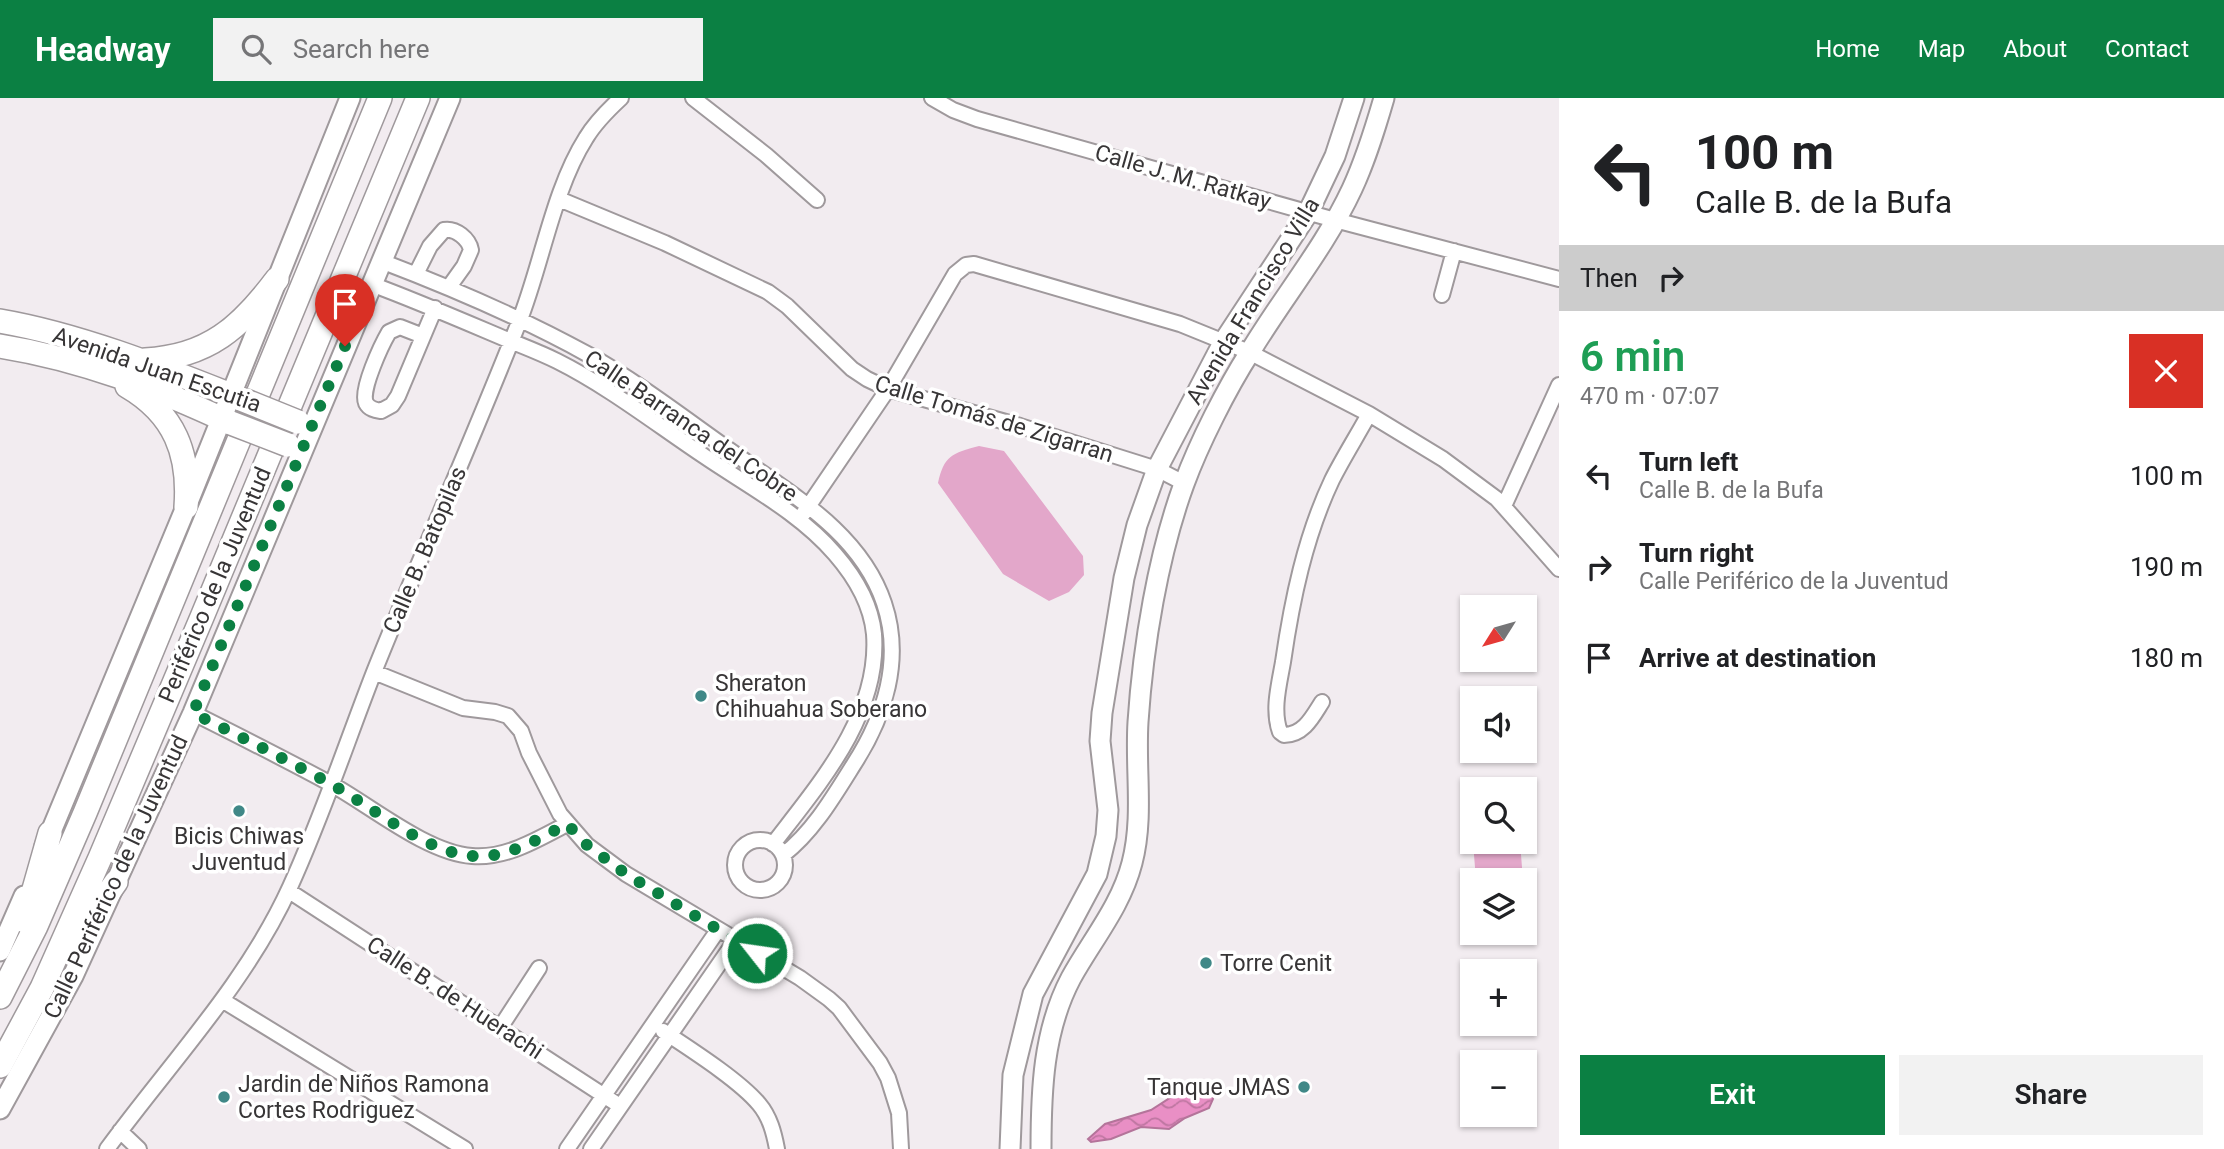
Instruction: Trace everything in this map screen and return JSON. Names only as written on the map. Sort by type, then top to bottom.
[{"type":"main road","points":[[0,951],[186,508],[236,397],[277,279],[350,98]]},
{"type":"main road","name":"Periférico de la Juventud","points":[[4,990],[36,926],[96,788],[380,98]]},
{"type":"main road","name":"Periférico de la Juventud","points":[[0,1066],[42,988],[202,617],[418,98]]},
{"type":"main road","name":"Calle Periférico de la Juventud","points":[[0,1109],[73,976],[193,713],[294,449],[371,284],[450,98]]},
{"type":"main road","name":"Avenida Francisco Villa","points":[[1010,1149],[1013,1075],[1030,1003],[1043,972],[1097,874],[1102,858],[1108,810],[1100,741],[1102,713],[1124,578],[1137,525],[1157,469],[1224,341],[1308,213],[1335,156],[1354,98]]},
{"type":"main road","name":"Avenida Francisco Villa","points":[[1041,1149],[1044,1071],[1053,1024],[1071,979],[1108,920],[1132,865],[1138,835],[1138,719],[1150,626],[1156,590],[1184,483],[1249,352],[1352,190],[1371,143],[1384,98]]},
{"type":"main road","points":[[136,360],[178,357],[208,345],[255,309],[277,279]]},
{"type":"main road","name":"Avenida Juan Escutia","points":[[0,321],[46,331],[136,360],[305,424]]},
{"type":"main road","name":"Avenida Juan Escutia","points":[[0,346],[94,367],[154,388],[294,449]]},
{"type":"main road","points":[[94,367],[139,393],[172,428],[187,466],[186,508]]},
{"type":"main road","points":[[4,990],[50,833]]},
{"type":"main road","points":[[42,988],[116,882]]},
{"type":"street","name":"Calle B. Batopilas","points":[[107,1149],[222,1000],[289,891],[374,673],[520,320],[559,199],[585,139],[597,122],[621,98]]},
{"type":"street","points":[[693,98],[766,155],[817,200]]},
{"type":"street","name":"Calle J. M. Ratkay","points":[[932,98],[977,119],[1308,213],[1559,279]]},
{"type":"street","name":"Calle Tomás de Zigarran","points":[[559,199],[664,243],[768,292],[787,306],[852,369],[888,389],[1020,426],[1157,469],[1184,483]]},
{"type":"street","points":[[416,274],[430,246],[441,233],[447,229],[454,230],[467,240],[471,250],[449,287]]},
{"type":"street","points":[[1442,295],[1454,251]]},
{"type":"street","name":"Calle Barranca del Cobre","points":[[381,261],[449,287],[520,320],[627,378],[809,507],[850,544],[877,585],[889,619],[893,654],[889,684],[873,733],[833,798],[803,838],[783,855]]},
{"type":"street","points":[[799,520],[888,389],[954,274],[966,265],[981,265],[1180,324],[1249,352],[1369,414],[1443,459],[1504,506],[1559,569]]},
{"type":"street","name":"Calle Barranca del Cobre","points":[[371,284],[435,308],[559,362],[616,396],[799,520],[834,553],[862,593],[870,610],[874,650],[863,705],[836,755],[773,844]]},
{"type":"street","points":[[423,336],[400,327],[389,332],[365,392],[366,403],[370,407],[381,411],[392,405],[423,336],[435,308]]},
{"type":"street","points":[[616,396],[627,378]]},
{"type":"street","points":[[1504,506],[1559,385]]},
{"type":"street","points":[[1322,702],[1305,726],[1296,733],[1289,735],[1280,732],[1276,716],[1277,700],[1295,592],[1307,545],[1332,480],[1369,414]]},
{"type":"street","points":[[862,593],[877,585]]},
{"type":"street","points":[[374,673],[463,708],[508,716],[521,731],[529,753],[567,824],[587,845],[626,874],[800,978],[839,1008],[888,1078],[899,1113],[901,1149]]},
{"type":"street","points":[[193,713],[332,785],[449,852],[493,856],[526,845],[567,824]]},
{"type":"street","points":[[754,841],[773,844],[783,855],[785,869],[773,886],[753,889],[741,881],[735,869],[740,850],[754,841]]},
{"type":"street","name":"Calle B. de Huerachi","points":[[289,891],[620,1106]]},
{"type":"street","points":[[567,1149],[718,930]]},
{"type":"street","points":[[591,1149],[735,941]]},
{"type":"street","points":[[500,1028],[539,968]]},
{"type":"street","points":[[222,1000],[465,1149]]},
{"type":"street","points":[[655,1025],[758,1103],[773,1129],[778,1149]]},
{"type":"street","points":[[120,1131],[139,1149]]},
{"type":"shaded area","points":[[979,446],[1004,451],[1083,556],[1084,575],[1069,592],[1049,601],[1003,574],[938,483],[946,461],[962,451]]},
{"type":"shaded area","points":[[1474,854],[1521,854],[1522,868],[1475,868]]},
{"type":"water","points":[[1200,1085],[1209,1088],[1213,1099],[1209,1108],[1185,1118],[1169,1129],[1141,1127],[1111,1139],[1091,1142],[1088,1139],[1105,1124],[1151,1110],[1173,1096]]},
{"type":"place","name":"Sheraton Chihuahua Soberano","points":[[701,696]]},
{"type":"place","name":"Bicis Chiwas Juventud","points":[[239,811]]},
{"type":"place","name":"Torre Cenit","points":[[1206,963]]},
{"type":"place","name":"Tanque JMAS","points":[[1304,1087]]},
{"type":"place","name":"Jardin de Niños Ramona Cortes Rodriguez","points":[[224,1097]]},
{"type":"route","points":[[345,346],[193,713],[332,785],[449,852],[493,856],[526,845],[567,824],[587,845],[626,874],[757,953]]}]
